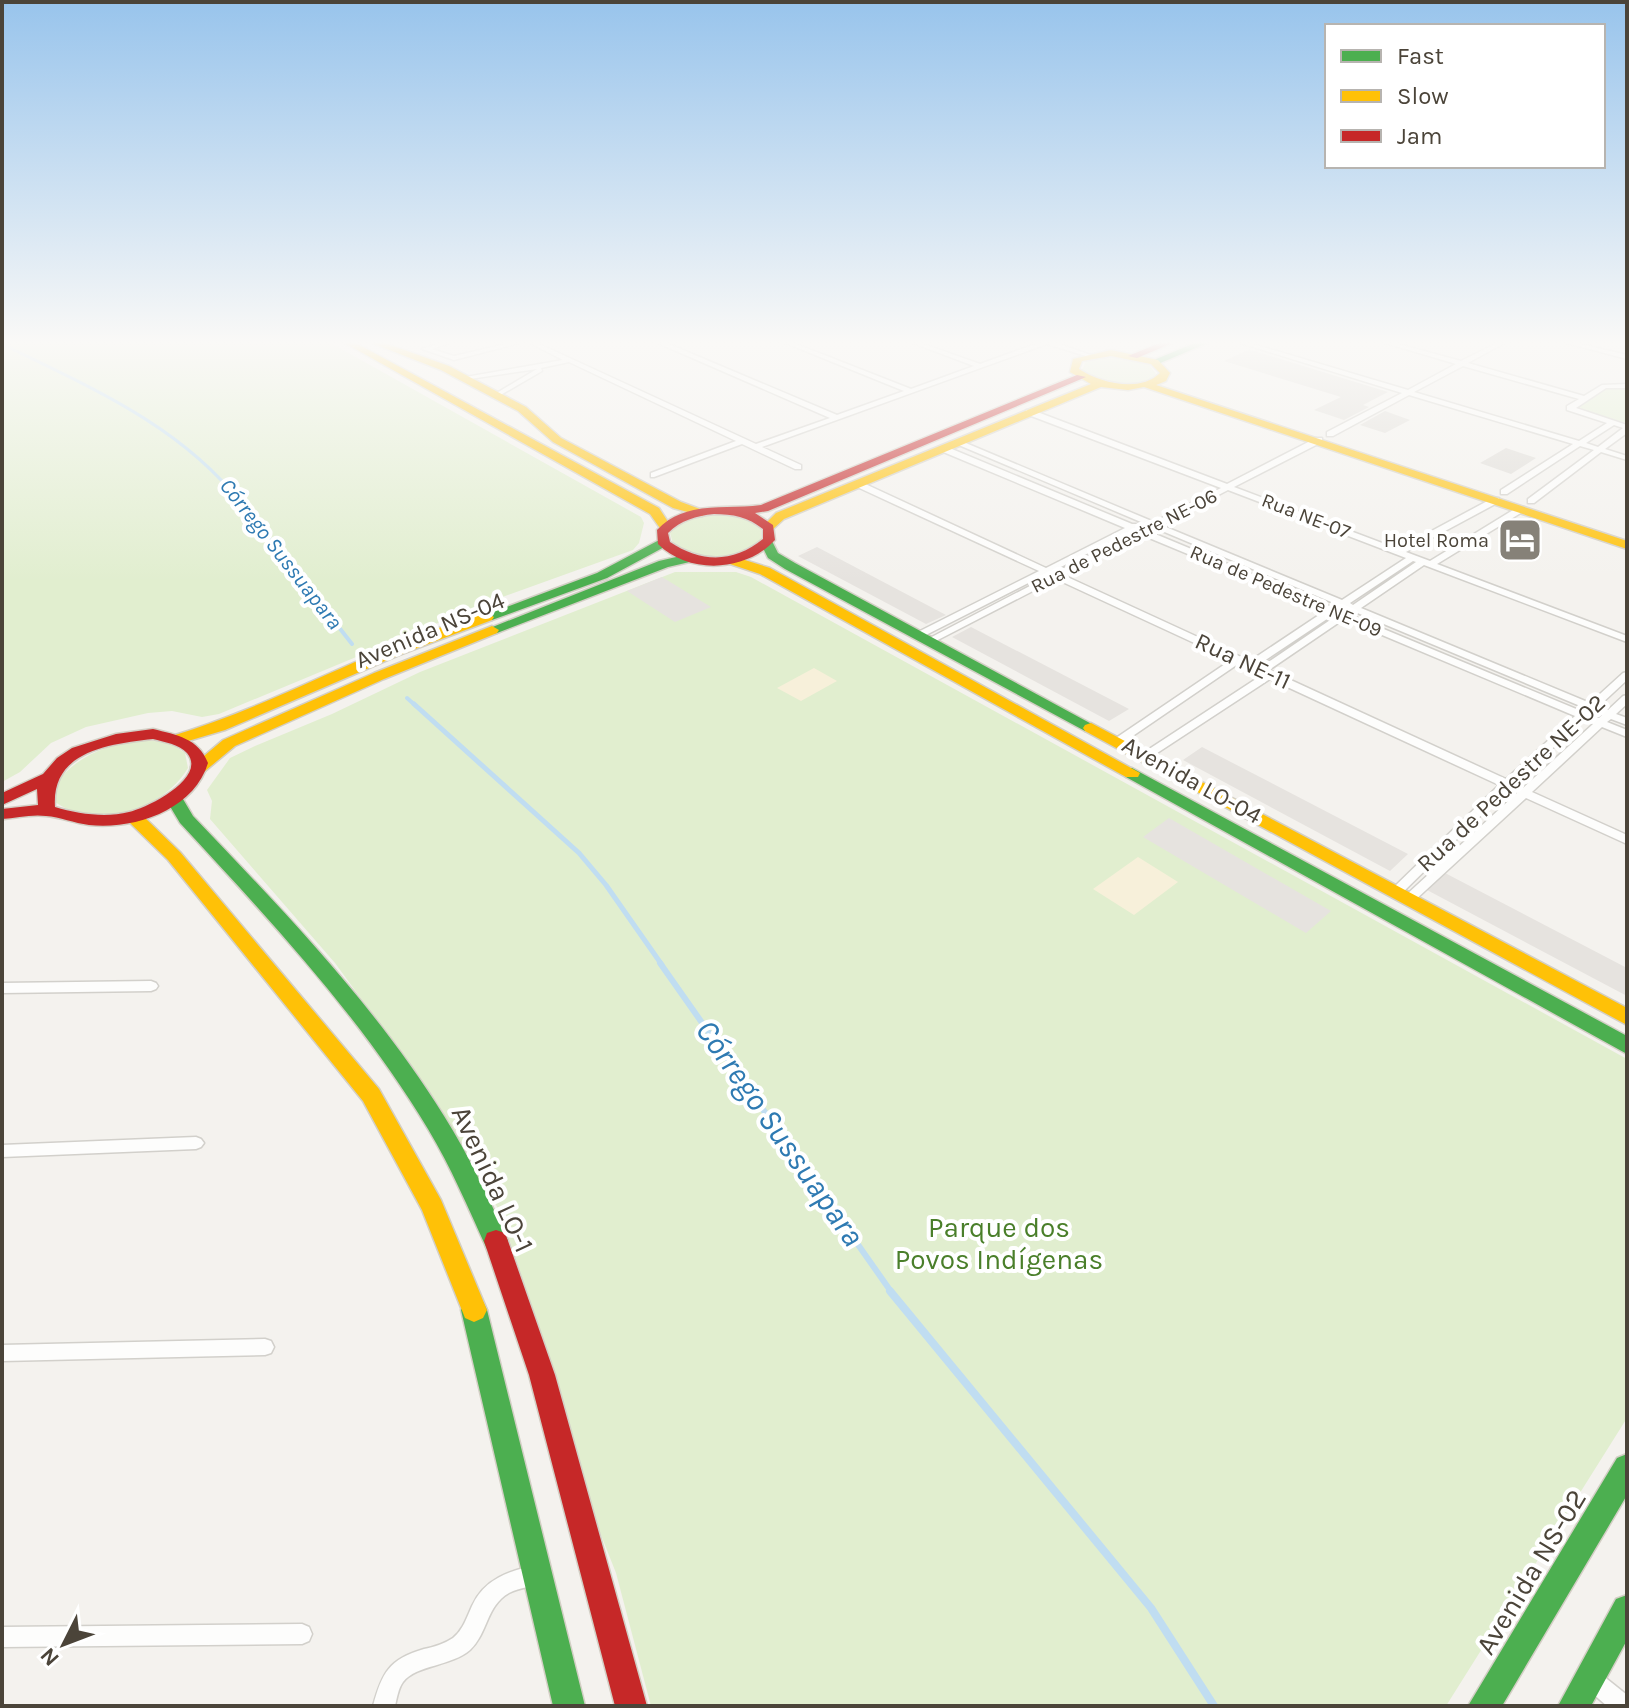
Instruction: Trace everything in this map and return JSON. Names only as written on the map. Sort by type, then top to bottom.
[{"type":"street","points":[[493,422],[655,511],[662,518],[664,535]]},
{"type":"street","points":[[537,422],[557,440],[679,506],[702,512]]},
{"type":"street","points":[[702,422],[798,467]]},
{"type":"street","points":[[756,447],[827,422]]},
{"type":"street","name":"Avenida NS-04","points":[[178,739],[219,727],[394,652],[648,554],[678,519],[702,512],[738,512],[767,507],[955,422]]},
{"type":"street","name":"Avenida NS-04","points":[[174,798],[191,783],[199,767],[229,743],[379,676],[664,564],[689,558],[732,560],[753,554],[780,516],[1007,422]]},
{"type":"street","name":"Rua NE-07","points":[[1055,422],[1627,639]]},
{"type":"street","points":[[1282,422],[1526,505],[1627,545]]},
{"type":"street","name":"Rua de Pedestre NE-06","points":[[1148,526],[1229,487],[1341,422]]},
{"type":"street","name":"Rua de Pedestre NE-06","points":[[924,638],[1058,576],[1219,483],[1346,422]]},
{"type":"street","points":[[1505,422],[1627,458]]},
{"type":"street","points":[[1608,422],[1627,428]]},
{"type":"street","points":[[1399,552],[1500,496],[1612,423]]},
{"type":"street","points":[[1251,665],[1526,505],[1627,428]]},
{"type":"street","points":[[654,475],[743,441]]},
{"type":"street","name":"Rua de Pedestre NE-09","points":[[951,446],[1133,527],[1148,526]]},
{"type":"street","name":"Rua de Pedestre NE-09","points":[[951,446],[1588,712],[1627,722]]},
{"type":"street","name":"Rua NE-11","points":[[858,484],[1627,840]]},
{"type":"street","points":[[1526,505],[1627,533]]},
{"type":"street","name":"Avenida NS-04","points":[[738,512],[758,518],[768,536]]},
{"type":"street","name":"Rua de Pedestre NE-06","points":[[924,638],[1133,527]]},
{"type":"street","name":"Avenida NS-04","points":[[664,535],[672,552],[689,558]]},
{"type":"street","name":"Avenida LO-04","points":[[768,536],[774,557],[1627,1017]]},
{"type":"street","points":[[1144,757],[1266,672],[1413,557]]},
{"type":"street","name":"Avenida LO-04","points":[[732,560],[765,571],[1627,1046]]},
{"type":"street","points":[[1117,742],[1239,659]]},
{"type":"street","name":"Rua de Pedestre NE-02","points":[[1402,895],[1505,786],[1627,675]]},
{"type":"street","name":"Rua de Pedestre NE-02","points":[[1402,895],[1523,794],[1627,698]]},
{"type":"street","name":"Rua de Pedestre NE-09","points":[[1605,718],[1627,734]]},
{"type":"street","points":[[2,800],[31,788],[71,757],[104,741],[153,734],[178,739],[189,743],[198,754],[199,767]]},
{"type":"street","points":[[47,778],[43,791],[47,810]]},
{"type":"street","points":[[2,814],[47,810],[68,817],[100,821],[134,817],[174,798]]},
{"type":"street","name":"Avenida LO-1","points":[[174,798],[186,819],[322,963],[378,1034],[433,1114],[491,1228],[540,1366],[631,1706]]},
{"type":"street","points":[[134,817],[174,856],[371,1095],[433,1207],[477,1317],[569,1706]]},
{"type":"street","points":[[2,988],[151,986]]},
{"type":"street","points":[[2,1151],[196,1143]]},
{"type":"street","points":[[2,1353],[265,1347]]},
{"type":"street","name":"Avenida NS-02","points":[[1484,1706],[1627,1468]]},
{"type":"street","points":[[384,1706],[388,1686],[403,1664],[442,1654],[462,1643],[490,1594],[505,1582],[538,1575]]},
{"type":"street","points":[[1574,1706],[1627,1610]]},
{"type":"street","points":[[2,1637],[302,1634]]},
{"type":"street","points":[[1590,1678],[1624,1706]]},
{"type":"green space","points":[[2,422],[471,422],[641,517],[644,523],[639,543],[633,550],[486,603],[219,714],[202,717],[172,711],[148,713],[86,727],[51,743],[20,772],[2,782]]},
{"type":"green space","points":[[716,514],[745,518],[761,529],[761,540],[742,553],[718,558],[694,555],[673,544],[670,533],[679,524]]},
{"type":"green space","name":"Parque dos Povos Indígenas","points":[[675,572],[736,572],[751,577],[1627,1059],[1627,1418],[1446,1706],[651,1706],[616,1573],[582,1487],[549,1358],[500,1212],[438,1104],[335,963],[210,819],[212,801],[207,790],[230,758],[255,746],[420,672]]},
{"type":"green space","points":[[145,740],[170,743],[185,753],[188,768],[163,795],[128,812],[109,816],[72,811],[55,802],[54,786],[83,759],[106,748]]},
{"type":"sand","points":[[814,668],[837,681],[801,701],[777,688]]},
{"type":"sand","points":[[1138,857],[1178,882],[1134,915],[1093,889]]},
{"type":"shaded area","points":[[817,547],[946,615],[926,624],[798,556]]},
{"type":"shaded area","points":[[662,577],[711,607],[675,622],[627,591]]},
{"type":"shaded area","points":[[971,627],[1129,709],[1109,721],[952,637]]},
{"type":"shaded area","points":[[1202,747],[1408,854],[1390,871],[1183,760]]},
{"type":"shaded area","points":[[1169,818],[1331,911],[1306,933],[1143,837]]},
{"type":"shaded area","points":[[1445,873],[1627,968],[1627,996],[1427,890]]},
{"type":"building","points":[[1366,422],[1407,422],[1385,433],[1360,425]]},
{"type":"building","points":[[1506,448],[1536,458],[1511,474],[1480,463]]},
{"type":"waterway","name":"Córrego Sussuapara","points":[[149,422],[190,451],[241,503]]},
{"type":"waterway","name":"Córrego Sussuapara","points":[[240,501],[352,644]]},
{"type":"waterway","name":"Córrego Sussuapara","points":[[407,698],[416,706]]},
{"type":"waterway","name":"Córrego Sussuapara","points":[[414,704],[579,853],[606,885],[662,965]]},
{"type":"waterway","name":"Córrego Sussuapara","points":[[660,963],[892,1293]]},
{"type":"waterway","name":"Córrego Sussuapara","points":[[890,1291],[1151,1608],[1214,1706]]},
{"type":"traffic: fast","points":[[487,617],[602,575],[663,542]]},
{"type":"traffic: fast","points":[[767,544],[773,555],[790,566],[1091,728]]},
{"type":"traffic: fast","points":[[492,630],[664,564],[689,558]]},
{"type":"traffic: fast","points":[[1132,773],[1627,1046]]},
{"type":"traffic: fast","points":[[174,798],[186,819],[320,965],[401,1068],[469,1180],[496,1241]]},
{"type":"traffic: fast","points":[[474,1310],[569,1706]]},
{"type":"traffic: fast","points":[[1484,1706],[1627,1468]]},
{"type":"traffic: fast","points":[[1574,1706],[1627,1610]]},
{"type":"traffic: slow","points":[[493,422],[655,511],[666,528]]},
{"type":"traffic: slow","points":[[536,422],[557,440],[677,505],[702,512]]},
{"type":"traffic: slow","points":[[768,527],[780,516],[1008,422]]},
{"type":"traffic: slow","points":[[1257,422],[1627,545]]},
{"type":"traffic: slow","points":[[732,560],[765,571],[1132,773]]},
{"type":"traffic: slow","points":[[178,739],[219,727],[394,652],[487,617]]},
{"type":"traffic: slow","points":[[199,767],[229,743],[492,630]]},
{"type":"traffic: slow","points":[[1091,728],[1627,1017]]},
{"type":"traffic: slow","points":[[134,817],[174,856],[371,1095],[433,1207],[474,1310]]},
{"type":"traffic: jam","points":[[738,512],[764,508],[973,422]]},
{"type":"traffic: jam","points":[[714,510],[737,512],[757,519],[769,528],[769,540],[745,556],[718,562],[690,558],[664,544],[662,533],[673,523],[692,514],[714,510]]},
{"type":"traffic: jam","points":[[153,734],[180,741],[195,751],[199,763],[196,776],[170,801],[152,811],[112,820],[79,818],[47,810],[45,790],[51,774],[63,761],[97,744],[153,734]]},
{"type":"traffic: jam","points":[[2,800],[47,778]]},
{"type":"traffic: jam","points":[[2,814],[47,810]]},
{"type":"traffic: jam","points":[[496,1241],[542,1375],[631,1706]]},
{"type":"place","name":"Hotel Roma","points":[[1520,540]]}]
